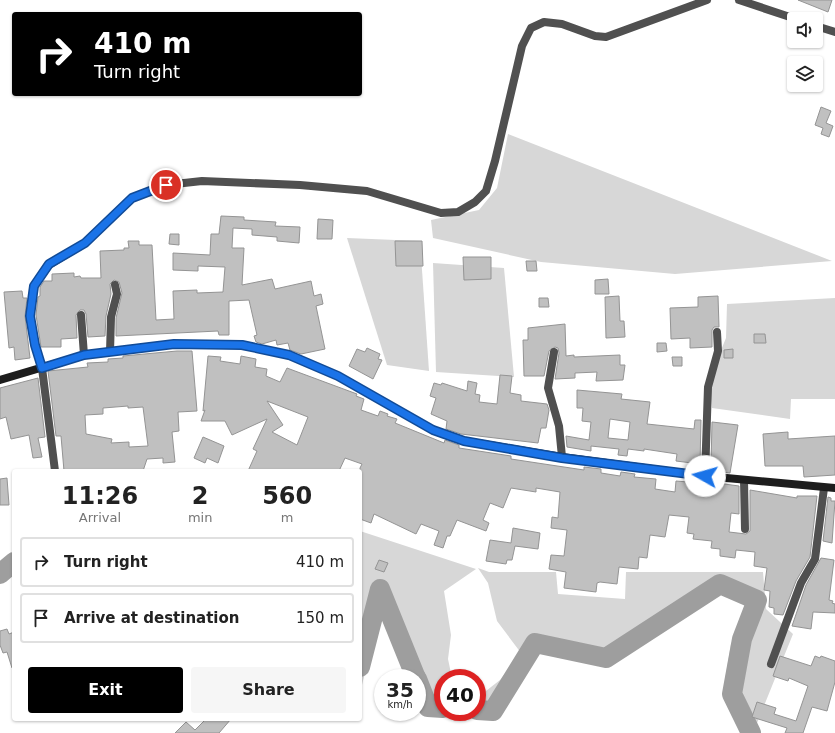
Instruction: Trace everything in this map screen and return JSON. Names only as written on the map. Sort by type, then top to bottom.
[{"type":"street","points":[[55,469],[42,368],[35,345],[30,316],[34,286],[49,264],[85,243],[132,198],[166,185],[202,181],[300,185],[367,191],[441,213],[458,212],[475,202],[486,191],[495,161],[522,46],[531,28],[544,22],[562,24],[595,36],[606,37],[707,0]]},
{"type":"street","points":[[740,0],[787,16]]},
{"type":"street","points":[[823,28],[835,32]]},
{"type":"street","points":[[110,352],[111,317],[117,294],[115,285]]},
{"type":"street","points":[[81,315],[84,355]]},
{"type":"street","points":[[705,476],[708,388],[718,351],[717,332]]},
{"type":"street","points":[[0,380],[84,355],[182,344],[242,345],[289,355],[338,376],[415,421],[449,436],[481,445],[562,458],[705,476],[835,488]]},
{"type":"street","points":[[554,352],[548,388],[559,426],[562,458]]},
{"type":"street","points":[[744,480],[745,529]]},
{"type":"street","points":[[771,664],[801,583],[815,559],[824,488]]},
{"type":"shaded area","points":[[508,134],[832,261],[675,274],[541,262],[433,238],[431,220],[479,210],[497,188]]},
{"type":"shaded area","points":[[347,238],[420,241],[429,371],[387,365]]},
{"type":"shaded area","points":[[433,263],[504,268],[514,377],[436,372]]},
{"type":"shaded area","points":[[835,298],[835,399],[791,399],[790,419],[712,408],[710,377],[726,338],[727,304]]},
{"type":"shaded area","points":[[362,532],[476,569],[444,591],[451,635],[448,659],[450,669],[434,669],[434,714],[426,712],[426,669],[404,669],[381,608],[362,685]]},
{"type":"shaded area","points":[[478,568],[489,572],[556,572],[558,594],[625,599],[626,572],[763,572],[766,609],[793,634],[753,733],[744,733],[723,692],[731,644],[748,606],[719,593],[605,665],[539,653],[495,720],[486,719],[486,691],[500,680],[521,653],[497,621],[488,583]]},
{"type":"building","points":[[798,0],[832,0],[828,12]]},
{"type":"building","points":[[821,107],[831,111],[826,123],[833,126],[829,137],[821,134],[823,128],[815,125]]},
{"type":"building","points":[[221,216],[244,217],[244,220],[276,222],[275,226],[300,227],[299,243],[277,241],[277,237],[252,235],[252,229],[233,228],[232,248],[244,248],[242,285],[272,279],[275,289],[311,281],[314,296],[321,294],[323,304],[316,306],[325,349],[301,354],[290,350],[288,343],[277,345],[276,340],[262,344],[256,342],[254,336],[257,335],[249,300],[229,301],[229,335],[219,335],[218,331],[116,336],[116,318],[122,293],[119,282],[114,280],[110,284],[111,294],[106,316],[105,336],[88,337],[86,314],[84,310],[80,310],[76,315],[77,338],[61,339],[61,347],[41,347],[36,315],[38,297],[40,296],[40,287],[44,281],[52,281],[52,274],[74,273],[74,277],[80,276],[81,278],[101,278],[100,251],[124,250],[124,248],[129,248],[128,241],[139,241],[139,245],[152,245],[156,320],[174,319],[173,291],[197,290],[197,293],[223,292],[225,267],[198,266],[198,271],[173,270],[173,253],[210,255],[211,234],[219,234]]},
{"type":"building","points":[[318,219],[333,220],[332,239],[317,239]]},
{"type":"building","points":[[170,234],[179,234],[179,245],[169,244]]},
{"type":"building","points":[[395,241],[422,241],[423,266],[396,266]]},
{"type":"building","points":[[463,257],[491,257],[491,279],[464,280]]},
{"type":"building","points":[[526,261],[536,261],[537,271],[527,271]]},
{"type":"building","points":[[608,279],[609,294],[595,294],[595,280]]},
{"type":"building","points":[[22,291],[23,298],[27,298],[25,316],[30,358],[15,360],[14,347],[9,348],[4,292]]},
{"type":"building","points":[[619,296],[620,321],[624,321],[625,337],[606,338],[605,297]]},
{"type":"building","points":[[718,296],[719,327],[714,327],[712,330],[712,347],[690,348],[690,338],[671,339],[670,308],[698,307],[698,297]]},
{"type":"building","points":[[539,298],[548,298],[549,307],[539,307]]},
{"type":"building","points":[[565,324],[566,356],[620,355],[620,365],[625,365],[623,380],[596,381],[597,372],[575,373],[575,378],[555,379],[559,353],[558,348],[555,347],[549,351],[544,376],[524,376],[523,340],[528,340],[528,328]]},
{"type":"building","points":[[754,334],[765,334],[766,343],[754,343]]},
{"type":"building","points":[[657,343],[666,343],[667,351],[657,352]]},
{"type":"building","points":[[367,348],[380,354],[378,359],[382,360],[373,379],[349,366],[357,349],[365,352]]},
{"type":"building","points":[[733,349],[733,358],[724,358],[724,350]]},
{"type":"building","points":[[192,351],[197,411],[178,412],[179,431],[172,432],[175,462],[163,463],[163,458],[147,459],[144,469],[64,469],[61,436],[56,436],[48,371],[88,367],[87,363],[108,362],[108,359],[123,358],[123,356]],"holes":[[[128,406],[128,408],[143,407],[148,446],[129,447],[129,442],[111,443],[112,439],[86,434],[85,415],[103,414],[103,408]]]},
{"type":"building","points":[[208,356],[221,357],[220,361],[240,364],[241,356],[256,359],[255,367],[267,369],[266,376],[280,382],[287,368],[357,394],[356,396],[364,399],[361,410],[378,416],[380,411],[388,414],[387,416],[397,419],[395,423],[444,443],[445,440],[459,445],[459,448],[511,456],[511,459],[584,470],[584,467],[601,469],[601,473],[620,476],[621,472],[635,474],[634,477],[656,479],[655,489],[675,492],[676,481],[688,482],[687,485],[716,488],[717,483],[739,486],[739,514],[731,513],[729,532],[746,534],[750,531],[750,490],[797,498],[797,496],[817,496],[810,557],[796,581],[783,615],[774,614],[774,608],[769,607],[770,591],[764,590],[767,568],[754,566],[755,552],[736,550],[735,558],[720,556],[720,549],[711,548],[712,541],[693,539],[694,534],[687,533],[689,517],[669,515],[665,537],[650,535],[647,558],[639,557],[638,569],[619,567],[617,584],[597,583],[596,592],[564,588],[566,572],[549,569],[551,555],[564,556],[567,530],[551,528],[552,517],[558,518],[560,492],[536,488],[536,492],[511,488],[503,508],[490,503],[483,520],[489,523],[486,531],[457,520],[450,536],[447,536],[443,548],[434,545],[439,531],[421,524],[416,534],[374,514],[371,523],[362,520],[362,469],[360,468],[362,464],[345,458],[340,469],[249,469],[257,451],[253,449],[267,419],[232,435],[225,421],[201,421],[205,410],[203,411]],"holes":[[[267,401],[308,417],[297,445],[272,432],[283,425]]]},
{"type":"building","points":[[672,357],[682,357],[682,366],[673,366]]},
{"type":"building","points":[[500,375],[512,376],[510,393],[521,395],[521,401],[547,404],[549,410],[546,428],[541,428],[538,443],[461,434],[446,429],[447,421],[431,414],[436,398],[430,396],[434,383],[441,385],[442,383],[467,391],[468,381],[477,383],[475,394],[480,395],[479,402],[497,404]]},
{"type":"building","points":[[38,378],[45,437],[38,438],[42,457],[33,458],[29,435],[11,439],[6,417],[0,419],[0,388]]},
{"type":"building","points":[[577,390],[622,394],[621,399],[650,402],[647,424],[694,429],[695,420],[701,420],[700,464],[676,461],[677,454],[644,449],[644,451],[628,449],[627,456],[618,455],[619,449],[591,446],[591,451],[567,447],[566,436],[589,440],[591,422],[582,421],[583,408],[577,408]],"holes":[[[610,419],[630,422],[628,440],[608,438]]]},
{"type":"building","points":[[712,422],[738,425],[730,473],[715,471],[715,466],[711,465]]},
{"type":"building","points":[[788,432],[788,439],[835,436],[835,475],[804,477],[803,466],[765,466],[763,434]]},
{"type":"building","points":[[203,437],[224,446],[218,463],[207,458],[205,463],[194,458]]},
{"type":"building","points":[[7,478],[9,505],[0,505],[0,479]]},
{"type":"building","points":[[828,497],[831,498],[831,501],[835,501],[832,543],[823,541]]},
{"type":"building","points":[[513,528],[540,533],[538,549],[515,546],[512,560],[507,560],[506,564],[486,561],[490,540],[511,543]]},
{"type":"building","points":[[821,558],[834,560],[829,600],[833,601],[832,603],[835,604],[835,613],[813,612],[811,629],[792,626],[806,585]]},
{"type":"building","points":[[379,560],[388,563],[384,572],[375,569]]},
{"type":"building","points":[[7,629],[9,634],[12,633],[12,668],[7,652],[3,653],[0,645],[0,631]]},
{"type":"building","points":[[780,656],[811,666],[815,656],[820,658],[821,656],[835,661],[835,682],[827,711],[812,707],[803,733],[785,733],[787,728],[752,717],[757,702],[776,708],[774,714],[796,721],[808,686],[789,678],[788,681],[773,676]]},
{"type":"building","points":[[204,721],[229,721],[219,733],[175,733],[186,722],[195,730]]},
{"type":"waterway","points":[[0,574],[12,564]]},
{"type":"waterway","points":[[486,711],[493,711],[535,643],[606,658],[720,584],[757,600],[742,639],[732,694],[751,733]]},
{"type":"waterway","points":[[362,659],[380,589],[412,669]]},
{"type":"waterway","points":[[426,702],[428,707],[434,707]]},
{"type":"route","points":[[166,185],[132,198],[85,243],[49,264],[34,286],[30,316],[35,345],[42,368],[84,355],[174,344],[242,345],[289,355],[338,376],[415,421],[433,430],[464,441],[503,449],[562,458],[705,476]]}]
